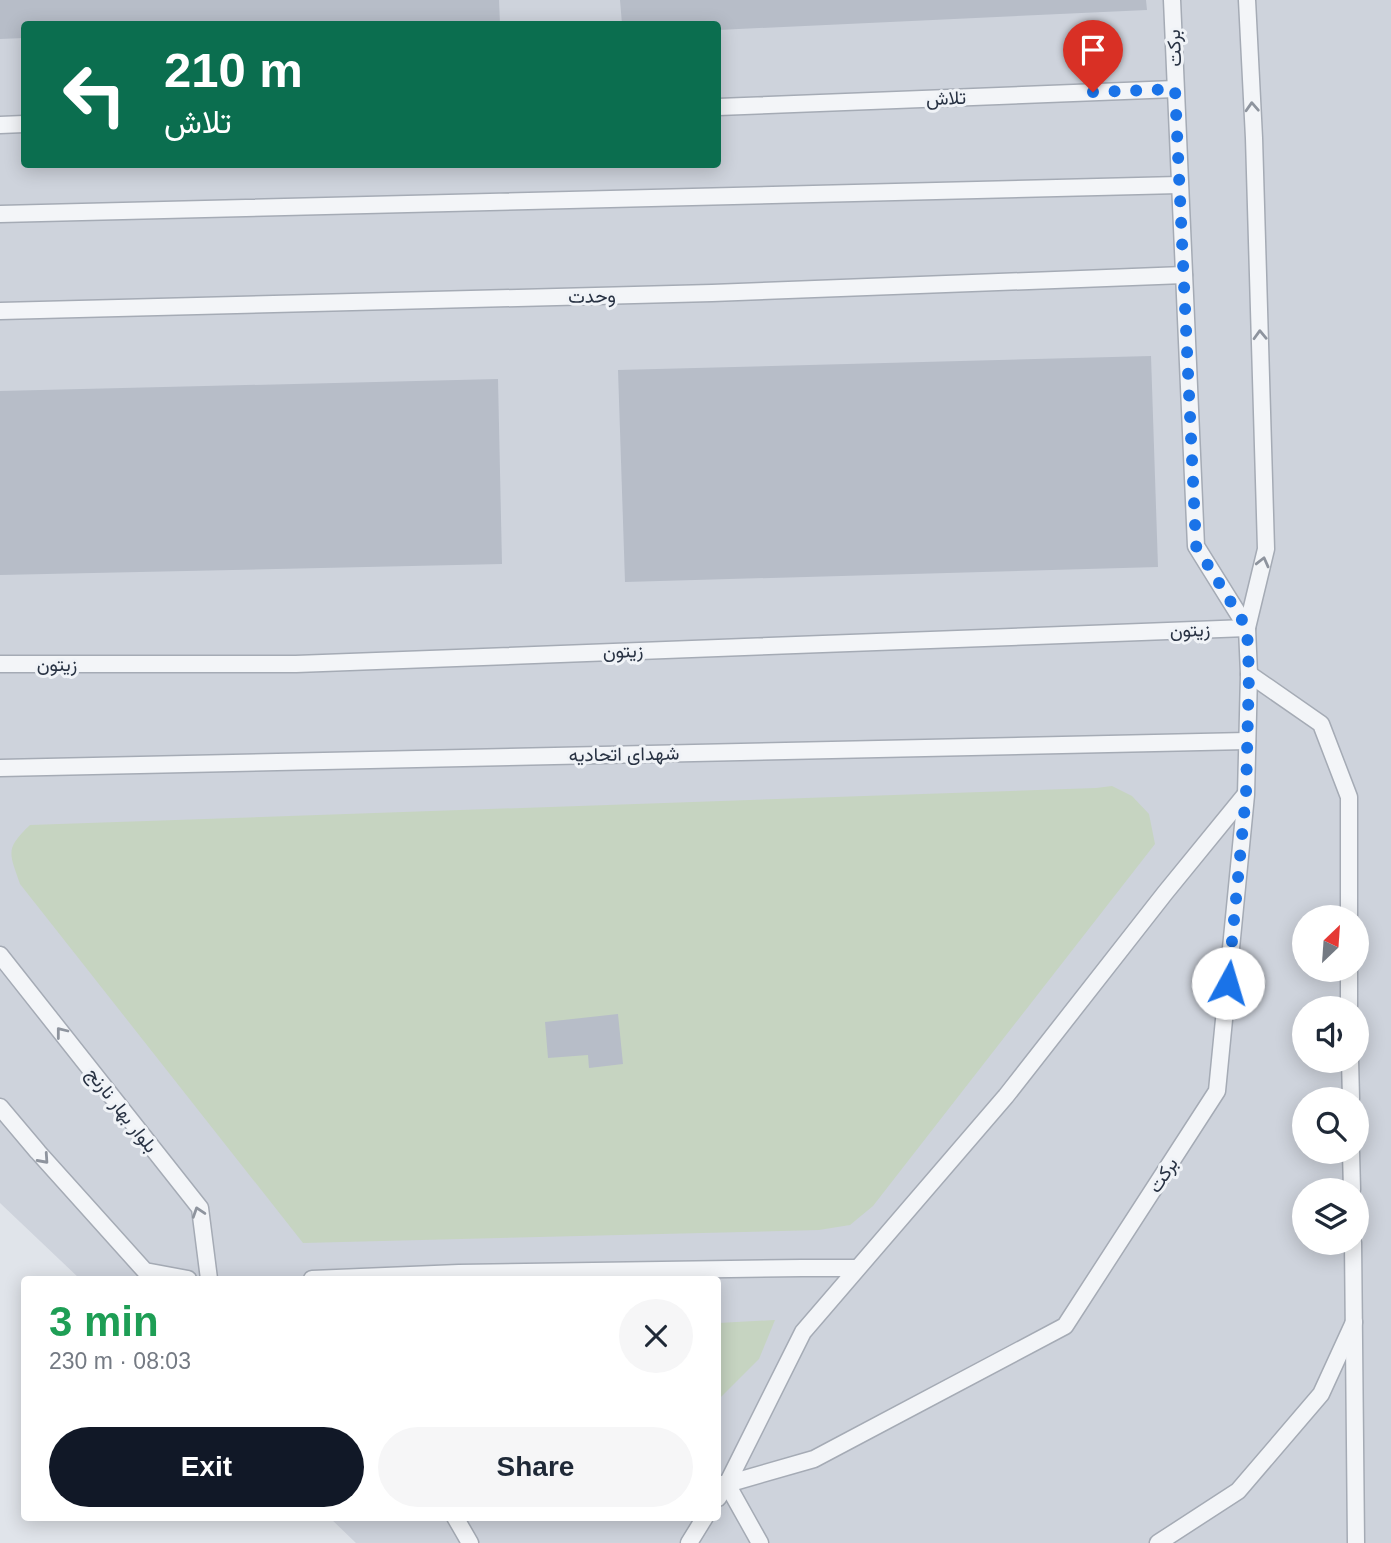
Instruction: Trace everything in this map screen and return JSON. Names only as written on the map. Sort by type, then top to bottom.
[{"type":"lane","name":"برکت","points":[[1172,0],[1196,546],[1247,628]]},
{"type":"lane","name":"برکت","points":[[722,1484],[814,1459],[1065,1326],[1217,1091],[1246,794],[1249,674],[1247,628],[1266,549],[1254,138],[1247,0]]},
{"type":"lane","name":"تلاش","points":[[721,107],[1175,89]]},
{"type":"lane","points":[[0,125],[21,124]]},
{"type":"lane","points":[[0,214],[1179,185]]},
{"type":"lane","name":"وحدت","points":[[0,311],[712,293],[1184,275]]},
{"type":"lane","name":"زیتون","points":[[0,664],[296,664],[1247,628]]},
{"type":"lane","points":[[1249,674],[1321,724],[1349,797],[1349,905]]},
{"type":"lane","name":"شهدای اتحادیه","points":[[0,768],[1247,741]]},
{"type":"lane","points":[[760,1543],[722,1484],[803,1332],[1006,1096],[1246,794]]},
{"type":"lane","name":"بلوار بهار نارنج","points":[[0,956],[200,1208],[209,1276]]},
{"type":"lane","points":[[0,1107],[145,1270],[174,1276]]},
{"type":"lane","points":[[1353,1255],[1356,1543]]},
{"type":"lane","points":[[386,1276],[857,1268]]},
{"type":"lane","points":[[1158,1543],[1238,1491],[1321,1394],[1354,1322]]},
{"type":"lane","points":[[456,1521],[470,1543]]},
{"type":"lane","points":[[689,1543],[703,1521]]},
{"type":"shaded area","points":[[0,0],[1391,0],[1391,1543],[356,1543],[333,1521],[721,1521],[721,1276],[77,1276],[0,1203]]},
{"type":"green space","points":[[1112,786],[1132,796],[1149,814],[1155,844],[873,1206],[850,1225],[819,1230],[303,1243],[20,884],[12,858],[16,840],[30,825]]},
{"type":"green space","points":[[775,1320],[759,1359],[721,1397],[721,1323]]},
{"type":"building","points":[[0,0],[499,0],[500,21],[21,21],[21,38],[0,39]]},
{"type":"building","points":[[620,0],[1146,0],[1147,10],[721,30],[721,21],[622,21]]},
{"type":"building","points":[[1151,356],[1158,567],[625,582],[618,370]]},
{"type":"building","points":[[498,379],[502,564],[0,575],[0,391]]},
{"type":"building","points":[[618,1014],[623,1064],[589,1068],[588,1055],[548,1058],[545,1022]]},
{"type":"route","points":[[1093,92],[1175,89],[1196,546],[1247,628],[1249,674],[1246,794],[1228,983]]}]
